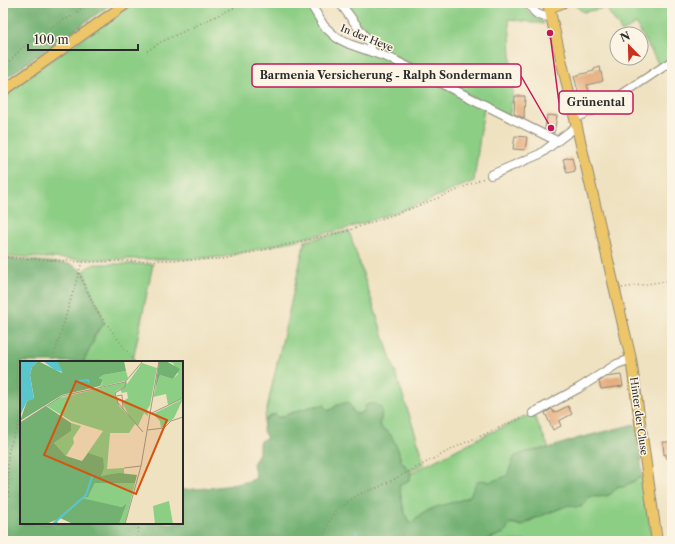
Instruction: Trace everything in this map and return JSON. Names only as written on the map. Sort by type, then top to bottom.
[{"type":"main road","points":[[3,91],[126,3]]},
{"type":"main road","points":[[550,9],[562,3]]},
{"type":"main road","name":"Hinter der Cluse","points":[[550,9],[631,358],[657,541]]},
{"type":"street","name":"In der Heye","points":[[310,3],[324,26],[332,34],[348,44],[408,67],[557,141]]},
{"type":"street","points":[[340,3],[369,42],[372,52]]},
{"type":"street","points":[[529,3],[533,12],[539,16],[547,17],[550,9]]},
{"type":"street","points":[[491,175],[540,154],[557,141],[576,122],[606,105],[672,61]]},
{"type":"street","points":[[533,413],[580,388],[617,364],[631,358]]},
{"type":"path","points":[[3,65],[7,64],[21,49],[43,31],[72,16],[80,9],[95,3]]},
{"type":"path","points":[[147,51],[161,42],[244,3]]},
{"type":"path","points":[[3,257],[82,262],[224,259],[347,231],[440,197],[491,175]]},
{"type":"path","points":[[52,361],[82,262]]},
{"type":"path","points":[[79,273],[97,311],[134,361]]},
{"type":"path","points":[[615,289],[672,280]]},
{"type":"path","points":[[323,541],[328,524],[335,511],[359,494],[379,487],[462,444],[533,413]]},
{"type":"path","points":[[8,541],[8,453],[13,437],[20,423]]},
{"type":"path","points":[[137,541],[139,524]]},
{"type":"green space","points":[[3,3],[113,3],[3,80]]},
{"type":"green space","points":[[134,3],[308,3],[324,27],[484,107],[474,181],[414,206],[348,228],[223,257],[189,259],[74,259],[3,256],[3,94]]},
{"type":"green space","points":[[347,3],[523,3],[528,12],[543,21],[544,24],[509,19],[513,91],[509,117],[409,63],[379,50],[347,9]]},
{"type":"green space","points":[[572,3],[672,3],[672,57],[660,67],[649,47],[649,26],[637,26],[636,24],[632,26],[618,26],[606,8],[583,12]]},
{"type":"green space","points":[[349,231],[425,463],[410,471],[400,460],[398,450],[391,435],[379,424],[382,414],[363,412],[358,414],[309,407],[278,418],[275,414],[264,421],[305,241]]},
{"type":"green space","points":[[3,258],[71,264],[84,272],[94,299],[100,309],[104,325],[94,335],[94,340],[84,361],[20,361],[20,524],[183,524],[183,490],[231,485],[256,478],[253,464],[259,453],[260,441],[267,438],[263,431],[264,421],[270,416],[276,414],[278,418],[319,405],[325,405],[326,409],[329,411],[337,405],[349,402],[354,413],[358,414],[363,412],[368,404],[377,405],[382,409],[379,424],[391,435],[398,450],[400,460],[411,473],[410,479],[399,486],[404,511],[409,523],[413,522],[422,514],[433,508],[470,496],[476,483],[481,480],[489,482],[507,476],[514,457],[525,452],[549,448],[579,438],[635,424],[643,476],[623,487],[618,486],[609,495],[602,497],[589,497],[581,507],[569,505],[528,521],[522,526],[511,523],[504,533],[483,541],[3,541]]},
{"type":"green space","points":[[95,264],[153,264],[134,361],[83,361],[98,331],[101,328],[100,309],[94,299],[84,272],[88,267]]},
{"type":"green space","points":[[533,413],[549,448],[525,453],[507,476],[489,483],[487,481],[476,484],[470,496],[436,508],[409,523],[404,511],[399,486],[410,479],[411,473],[481,437]]},
{"type":"green space","points":[[643,476],[652,541],[483,541],[504,533],[511,523],[522,526],[538,517],[565,506],[571,505],[575,507],[585,503],[589,497],[602,497],[609,495],[618,486],[623,487]]},
{"type":"building","points":[[600,67],[603,81],[587,85],[590,95],[586,95],[589,106],[582,107],[574,76],[594,71],[594,69]]},
{"type":"building","points":[[515,96],[525,96],[524,118],[514,114]]},
{"type":"building","points":[[547,115],[557,116],[554,133],[545,129]]},
{"type":"building","points":[[515,136],[527,137],[525,150],[513,149]]},
{"type":"building","points":[[572,157],[575,171],[567,173],[563,159]]},
{"type":"building","points":[[621,375],[623,386],[601,389],[599,382],[606,377]]},
{"type":"building","points":[[568,406],[572,414],[559,421],[561,426],[553,430],[545,413],[552,409],[554,413]]},
{"type":"building","points":[[663,442],[671,442],[672,458],[666,458],[666,454],[664,455]]},
{"type":"waterway","points":[[356,532],[357,541]]},
{"type":"place","name":"Grünental","points":[[550,33]]},
{"type":"place","name":"Barmenia Versicherung - Ralph Sondermann","points":[[551,128]]}]
